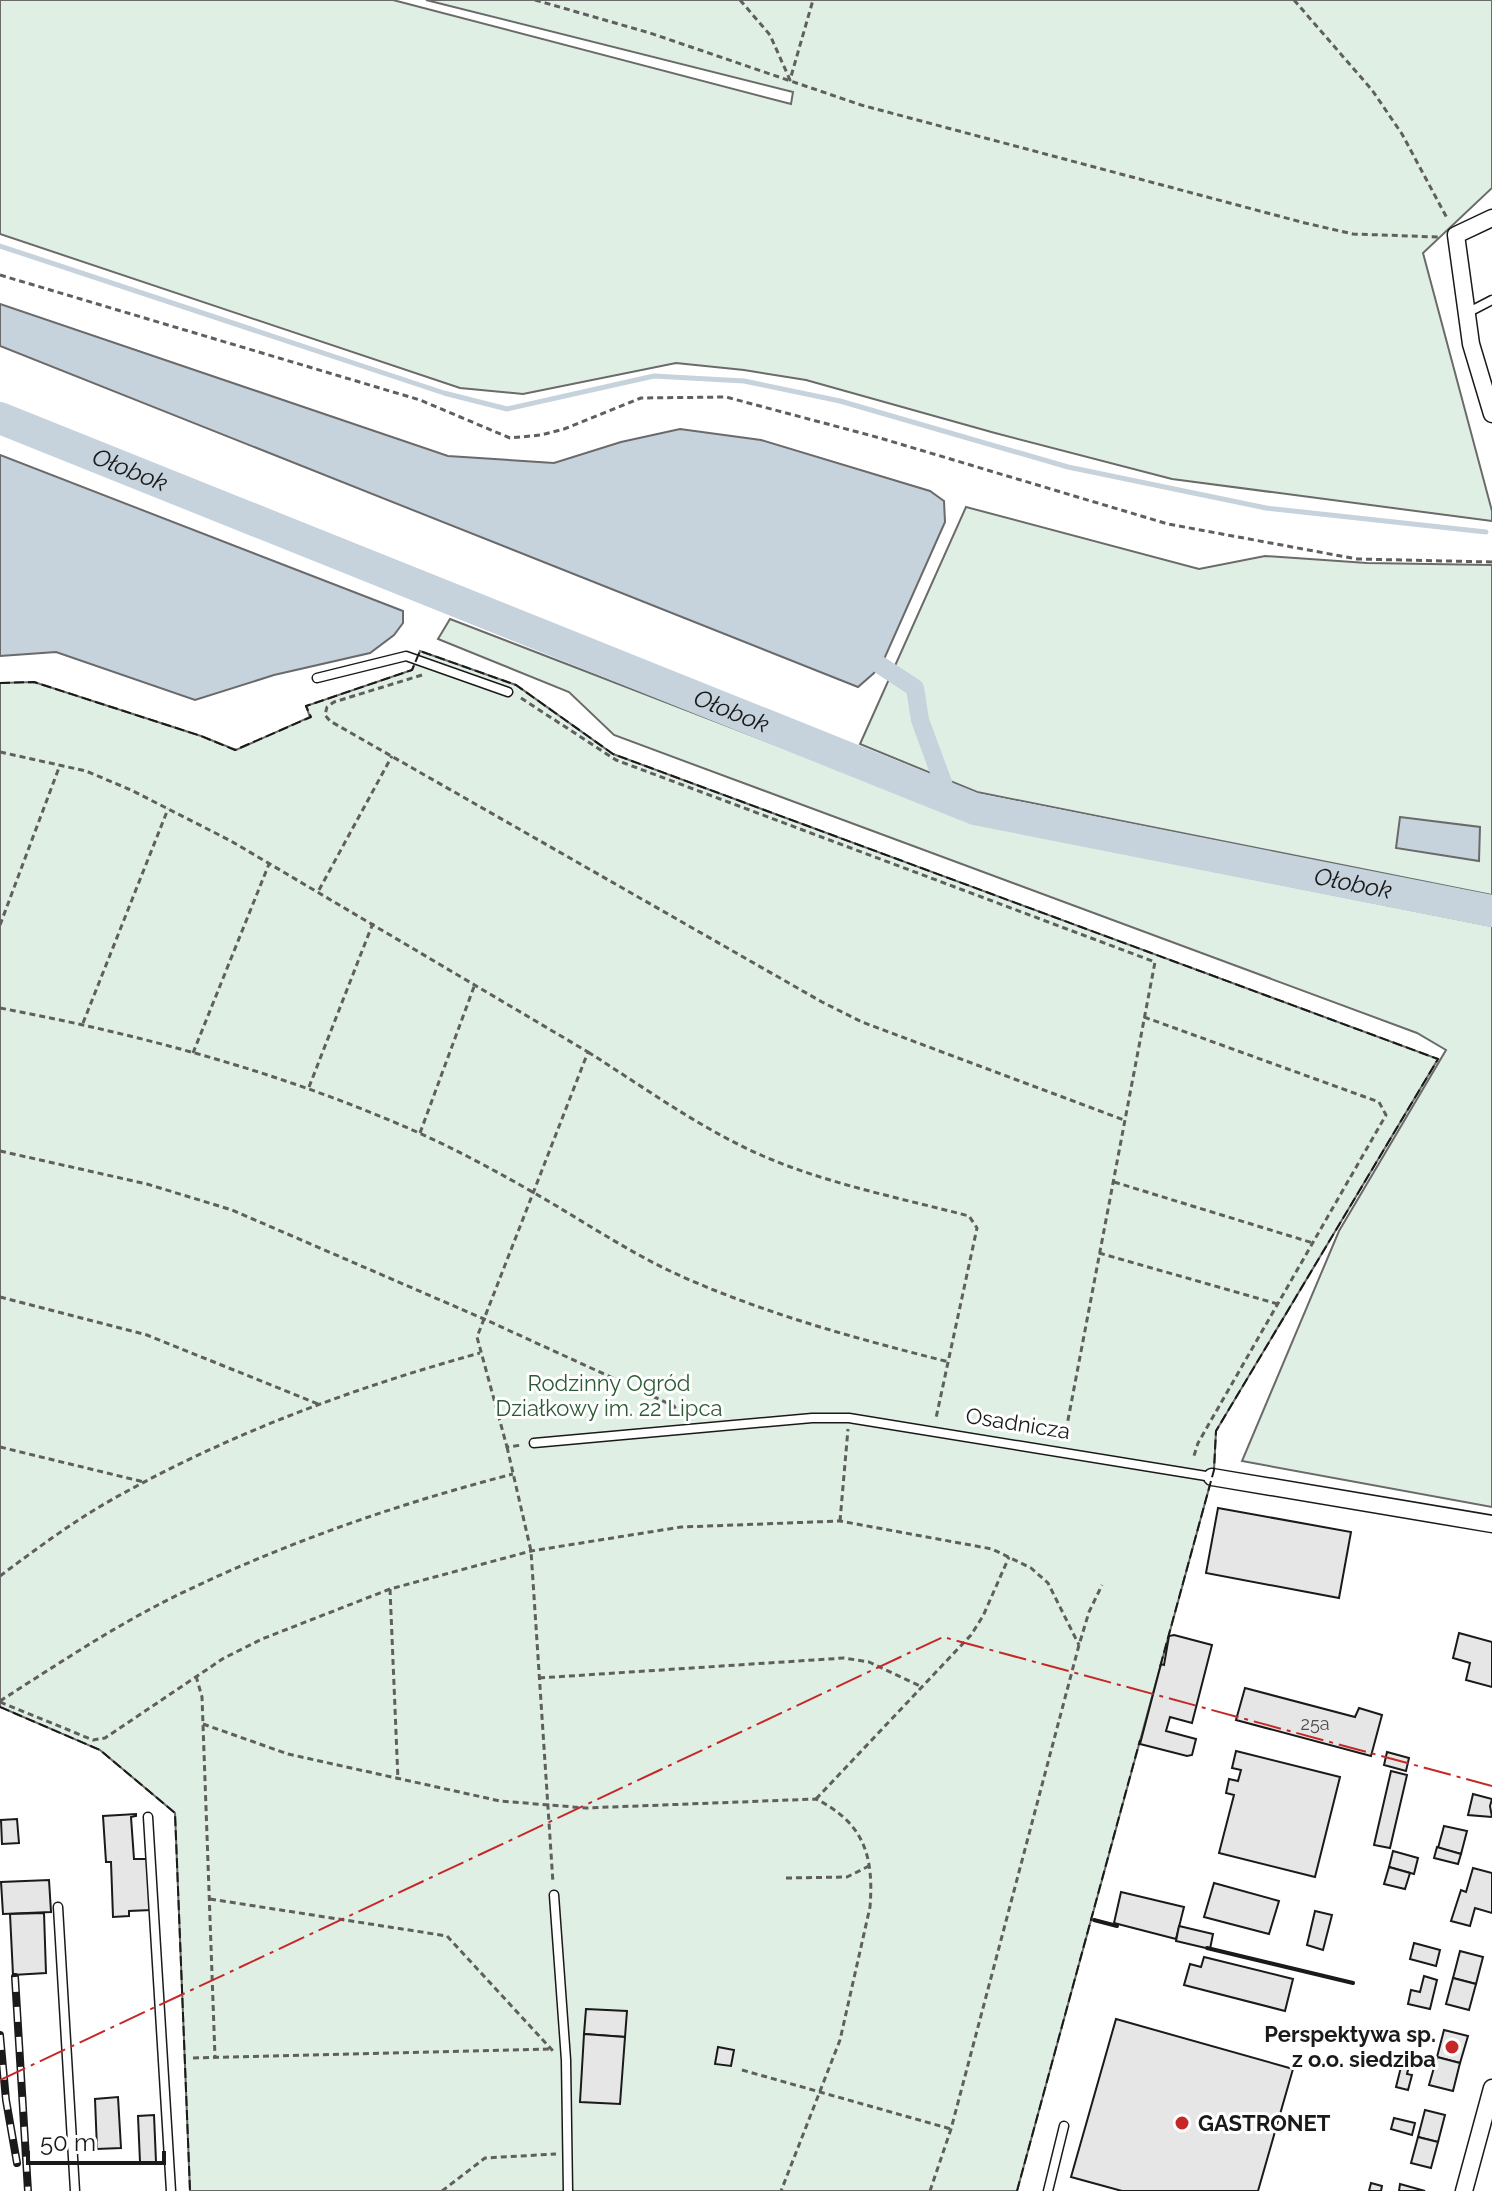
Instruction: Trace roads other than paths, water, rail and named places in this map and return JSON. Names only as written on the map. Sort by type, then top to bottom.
[{"type":"street","points":[[1492,218],[1456,235],[1471,344],[1489,390],[1492,414]]},
{"type":"street","name":"Osadnicza","points":[[1212,1477],[1492,1524]]},
{"type":"street","points":[[1464,2191],[1492,2088]]},
{"type":"lane","points":[[1466,313],[1492,300]]},
{"type":"lane","points":[[317,678],[406,656],[508,692]]},
{"type":"lane","name":"Osadnicza","points":[[534,1443],[812,1418],[849,1418],[1212,1477]]},
{"type":"lane","points":[[148,1817],[171,2191]]},
{"type":"lane","points":[[554,1895],[566,2060],[568,2191]]},
{"type":"lane","points":[[58,1907],[75,2191]]},
{"type":"lane","points":[[1048,2191],[1064,2126]]},
{"type":"waterway","points":[[0,246],[444,393],[507,409],[654,376],[744,381],[840,401],[1068,467],[1266,508],[1486,532]]},
{"type":"waterway","name":"Ołobok","points":[[0,418],[975,809],[1492,911]]},
{"type":"waterway","points":[[880,665],[915,688],[920,720],[949,799]]},
{"type":"railway","points":[[15,1977],[28,2191]]},
{"type":"railway","points":[[0,2035],[6,2100],[17,2163]]},
{"type":"place","name":"Perspektywa sp. z o.o. siedziba","points":[[1452,2047]]},
{"type":"place","name":"GASTRONET","points":[[1182,2123]]},
{"type":"park label","name":"Rodzinny Ogród Działkowy im. 22 Lipca","points":[[609,1396]]}]
